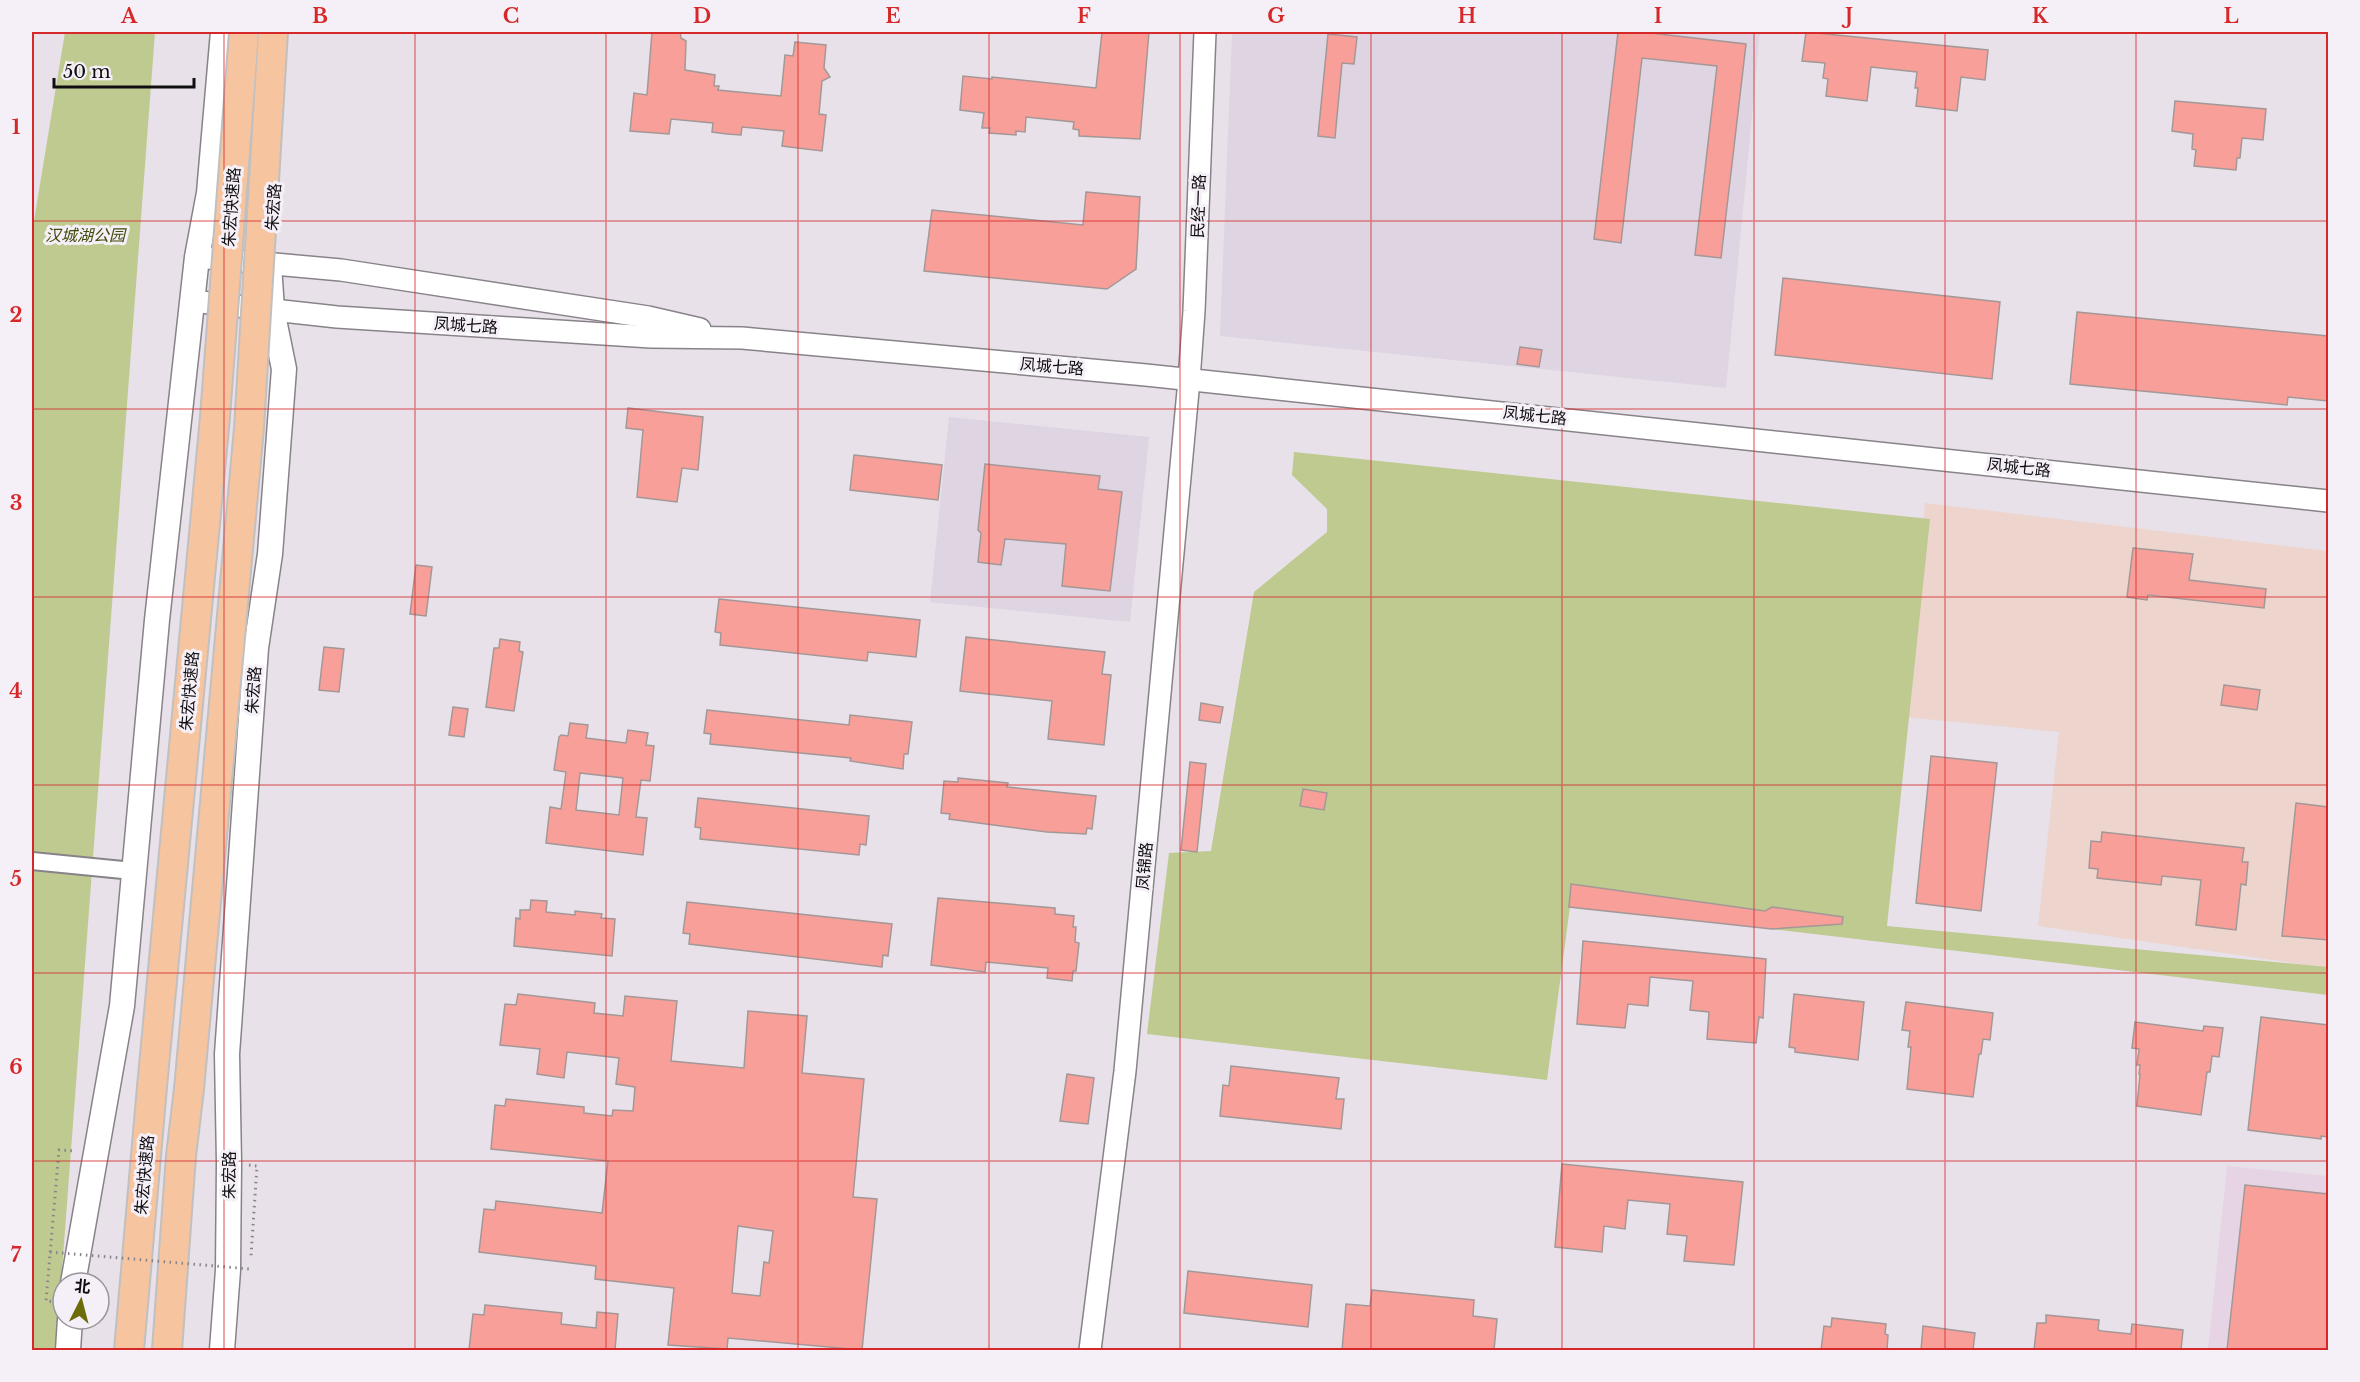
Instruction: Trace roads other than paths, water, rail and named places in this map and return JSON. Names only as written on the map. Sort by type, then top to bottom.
[{"type":"highway","name":"朱宏快速路","points":[[129,1350],[145,1154],[215,417],[244,32]]},
{"type":"highway","name":"朱宏快速路","points":[[167,1350],[181,1156],[249,428],[273,32]]},
{"type":"highway","points":[[109,1350],[145,1154]]},
{"type":"highway","points":[[181,1156],[183,1350]]},
{"type":"main road","points":[[75,1271],[122,1006],[133,871],[196,257],[209,193],[223,32]]},
{"type":"main road","name":"朱宏路","points":[[222,1350],[228,1270],[230,1163],[227,1054],[256,648],[270,554],[284,369],[272,310],[269,264],[286,32]]},
{"type":"main road","points":[[68,1350],[69,1331]]},
{"type":"street","name":"民经一路","points":[[1189,380],[1194,311],[1205,32]]},
{"type":"street","name":"凤城七路","points":[[196,257],[341,270],[648,317],[742,338]]},
{"type":"street","name":"凤城七路","points":[[192,301],[338,317],[651,337],[742,338],[1189,380],[2328,501]]},
{"type":"street","name":"凤锦路","points":[[1090,1350],[1125,1071],[1189,380]]},
{"type":"street","points":[[32,861],[133,871]]},
{"type":"park label","name":"汉城湖公园","points":[[85,235]]}]
